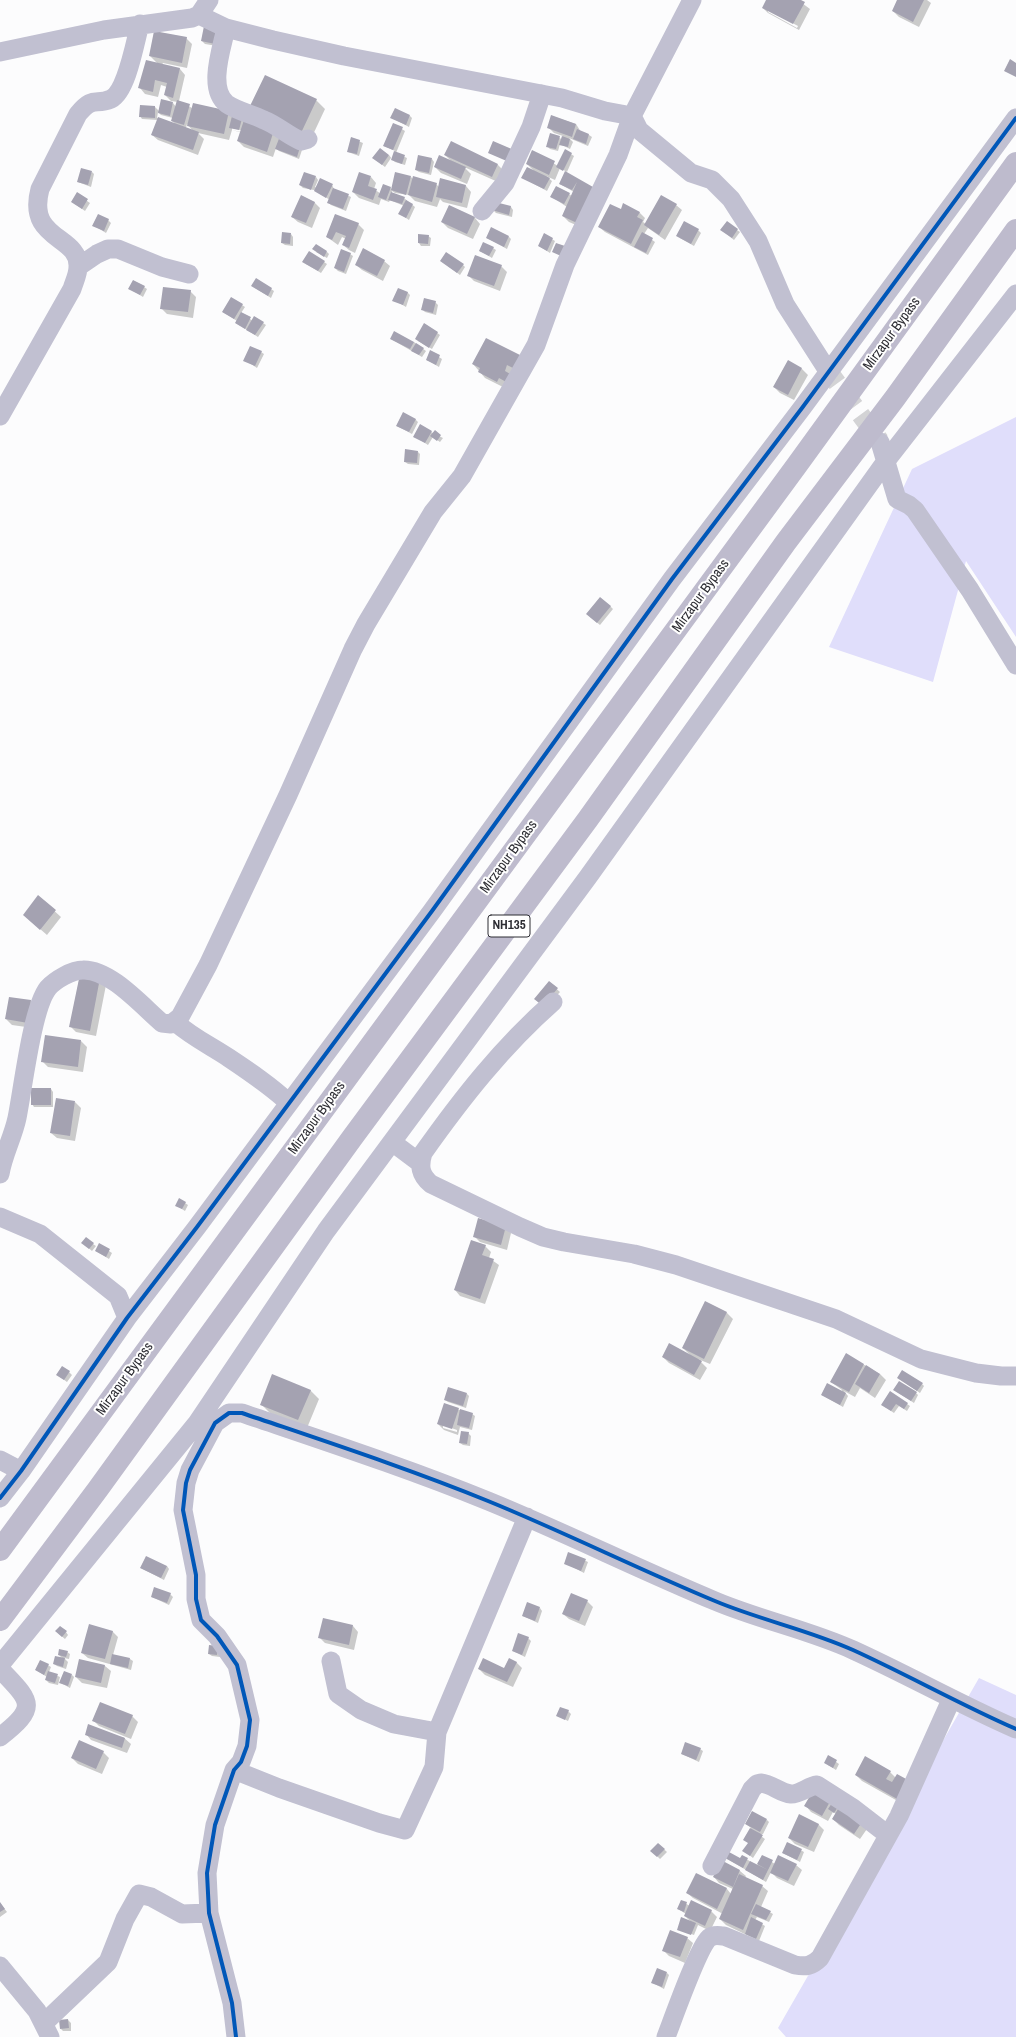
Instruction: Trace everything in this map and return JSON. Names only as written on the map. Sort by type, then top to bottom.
[{"type":"highway","name":"Mirzapur Bypass","points":[[0,1550],[1016,163]]},
{"type":"highway","name":"NH135","points":[[0,1620],[98,1489],[352,1138],[588,819],[786,542],[895,398],[1016,230]]},
{"type":"street","points":[[0,1174],[17,1119],[37,1018],[48,989],[72,972],[83,970],[104,975],[122,988],[162,1023],[167,1025],[175,1022],[186,1007],[208,965],[288,795],[353,649],[366,624],[432,512],[462,476],[536,345],[565,265],[618,156],[632,116],[692,0]]},
{"type":"street","points":[[0,52],[104,30],[179,20],[204,8],[226,28],[344,56],[542,94],[583,103],[605,111],[632,116]]},
{"type":"street","points":[[0,416],[72,289],[78,267],[77,258],[71,249],[39,220],[37,202],[40,189],[78,114],[86,105],[93,101],[110,99],[121,87],[140,24]]},
{"type":"street","points":[[226,28],[216,78],[216,88],[221,96],[227,104],[266,120],[290,136],[301,141],[308,139]]},
{"type":"street","points":[[482,211],[505,183],[531,128],[542,94]]},
{"type":"street","points":[[632,116],[639,130],[691,173],[712,180],[731,199],[758,241],[785,304],[826,368]]},
{"type":"street","points":[[0,1498],[22,1471],[127,1318],[432,911],[672,579],[802,408],[1016,118]]},
{"type":"street","points":[[78,267],[97,254],[108,249],[118,249],[162,267],[189,274]]},
{"type":"street","points":[[0,1665],[197,1423],[326,1231],[588,877],[886,461],[1016,294]]},
{"type":"street","points":[[880,442],[897,499],[910,504],[915,510],[970,590],[1016,665]]},
{"type":"street","points":[[553,1002],[524,1027],[461,1100],[423,1153],[420,1163],[424,1179],[431,1184],[520,1228],[543,1237],[634,1254],[683,1267],[836,1319],[921,1360],[976,1373],[1016,1376]]},
{"type":"street","points":[[175,1022],[189,1034],[229,1058],[275,1090],[289,1103]]},
{"type":"street","points":[[392,1142],[420,1163]]},
{"type":"street","points":[[0,1217],[40,1234],[118,1296],[127,1318]]},
{"type":"street","points":[[236,2037],[232,2003],[209,1913],[207,1873],[210,1850],[222,1801],[234,1770],[241,1762],[247,1746],[250,1720],[237,1666],[217,1636],[201,1620],[196,1599],[196,1575],[183,1510],[186,1483],[190,1470],[215,1423],[229,1413],[242,1413],[381,1460],[527,1517],[574,1537],[651,1574],[726,1606],[818,1635],[852,1650],[951,1700],[1016,1729]]},
{"type":"street","points":[[0,1460],[22,1471]]},
{"type":"street","points":[[234,1770],[279,1788],[379,1823],[406,1830],[418,1799],[434,1767],[437,1732],[527,1517]]},
{"type":"street","points":[[330,1662],[338,1694],[361,1710],[394,1724],[437,1732]]},
{"type":"street","points":[[0,1669],[26,1697],[24,1715],[19,1722],[0,1737]]},
{"type":"street","points":[[666,2037],[704,1945],[709,1938],[715,1935],[724,1936],[795,1965],[804,1967],[813,1964],[820,1958],[899,1816],[951,1700]]},
{"type":"street","points":[[712,1866],[752,1789],[757,1784],[761,1783],[792,1794],[802,1792],[811,1786],[817,1785],[853,1808],[888,1835]]},
{"type":"street","points":[[0,1966],[37,2011],[47,2030],[108,1962],[125,1919],[139,1894],[151,1897],[182,1914],[209,1913]]},
{"type":"shaded area","points":[[1016,417],[1016,637],[966,561],[933,682],[829,647],[912,469]]},
{"type":"shaded area","points":[[979,1678],[1016,1695],[1016,2037],[786,2037],[778,2028]]},
{"type":"building","points":[[766,0],[801,0],[805,2],[793,24],[762,8]]},
{"type":"building","points":[[897,0],[924,0],[913,22],[892,11]]},
{"type":"building","points":[[204,26],[218,29],[215,44],[201,41]]},
{"type":"building","points":[[154,31],[187,37],[182,63],[149,56]]},
{"type":"building","points":[[1010,59],[1016,63],[1016,77],[1004,71]]},
{"type":"building","points":[[146,60],[180,68],[173,98],[164,95],[167,83],[155,80],[153,92],[138,88]]},
{"type":"building","points":[[265,75],[317,99],[301,133],[249,108]]},
{"type":"building","points":[[161,99],[173,102],[170,116],[158,113]]},
{"type":"building","points":[[177,100],[190,104],[184,125],[171,121]]},
{"type":"building","points":[[193,103],[229,111],[224,134],[187,126]]},
{"type":"building","points":[[140,105],[155,106],[155,118],[139,117]]},
{"type":"building","points":[[395,108],[410,115],[406,125],[390,118]]},
{"type":"building","points":[[233,112],[243,115],[239,130],[229,128]]},
{"type":"building","points":[[551,115],[576,124],[572,137],[547,128]]},
{"type":"building","points":[[158,117],[199,132],[193,150],[151,135]]},
{"type":"building","points":[[245,117],[275,127],[267,152],[237,141]]},
{"type":"building","points":[[393,123],[403,127],[393,150],[383,146]]},
{"type":"building","points":[[577,129],[589,134],[586,144],[573,139]]},
{"type":"building","points":[[550,133],[560,136],[556,149],[546,147]]},
{"type":"building","points":[[280,136],[301,144],[297,157],[275,149]]},
{"type":"building","points":[[562,136],[570,139],[568,147],[559,145]]},
{"type":"building","points":[[351,137],[360,140],[357,154],[347,152]]},
{"type":"building","points":[[451,141],[498,164],[492,177],[444,155]]},
{"type":"building","points":[[493,141],[514,150],[509,162],[488,153]]},
{"type":"building","points":[[380,148],[389,155],[382,165],[372,158]]},
{"type":"building","points":[[565,149],[572,153],[563,171],[556,167]]},
{"type":"building","points":[[532,150],[555,161],[549,175],[526,164]]},
{"type":"building","points":[[394,151],[405,155],[402,164],[391,160]]},
{"type":"building","points":[[418,155],[432,158],[429,173],[415,170]]},
{"type":"building","points":[[439,155],[466,167],[461,179],[434,167]]},
{"type":"building","points":[[527,167],[550,178],[544,189],[521,178]]},
{"type":"building","points":[[81,168],[92,171],[88,185],[77,182]]},
{"type":"building","points":[[565,171],[593,187],[577,223],[562,216],[577,182],[572,190],[559,184]]},
{"type":"building","points":[[304,172],[316,176],[311,190],[299,185]]},
{"type":"building","points":[[359,172],[371,176],[368,186],[377,189],[373,200],[352,192]]},
{"type":"building","points":[[395,172],[411,176],[406,195],[391,190]]},
{"type":"building","points":[[413,176],[437,183],[432,202],[408,195]]},
{"type":"building","points":[[320,178],[333,184],[326,198],[314,191]]},
{"type":"building","points":[[440,178],[466,185],[462,203],[436,197]]},
{"type":"building","points":[[383,184],[391,187],[386,200],[378,197]]},
{"type":"building","points":[[556,186],[570,193],[564,204],[550,197]]},
{"type":"building","points":[[333,188],[349,194],[343,209],[327,203]]},
{"type":"building","points":[[77,192],[88,199],[82,209],[71,202]]},
{"type":"building","points":[[391,192],[405,197],[402,204],[388,200]]},
{"type":"building","points":[[301,195],[315,202],[306,223],[291,217]]},
{"type":"building","points":[[661,195],[677,204],[659,235],[644,225]]},
{"type":"building","points":[[406,200],[413,204],[406,218],[398,214]]},
{"type":"building","points":[[495,202],[511,206],[509,215],[492,210]]},
{"type":"building","points":[[623,203],[640,212],[637,217],[643,220],[631,244],[598,227],[610,204],[621,209]]},
{"type":"building","points":[[449,205],[475,217],[467,234],[441,222]]},
{"type":"building","points":[[98,214],[109,219],[104,231],[92,226]]},
{"type":"building","points":[[335,214],[359,223],[349,248],[342,245],[346,236],[336,232],[332,240],[326,237]]},
{"type":"building","points":[[684,221],[699,229],[691,244],[676,236]]},
{"type":"building","points":[[727,221],[738,229],[732,238],[720,230]]},
{"type":"building","points":[[491,227],[509,236],[504,247],[486,238]]},
{"type":"building","points":[[282,232],[291,233],[290,244],[281,243]]},
{"type":"building","points":[[642,232],[653,238],[646,253],[634,247]]},
{"type":"building","points":[[544,233],[553,238],[547,251],[538,246]]},
{"type":"building","points":[[418,234],[429,235],[428,244],[418,243]]},
{"type":"building","points":[[483,242],[494,247],[489,256],[479,251]]},
{"type":"building","points":[[556,243],[565,246],[561,256],[552,252]]},
{"type":"building","points":[[316,244],[327,251],[324,257],[312,249]]},
{"type":"building","points":[[363,248],[385,260],[377,276],[355,265]]},
{"type":"building","points":[[341,249],[351,253],[344,272],[334,268]]},
{"type":"building","points":[[309,251],[325,261],[318,271],[302,262]]},
{"type":"building","points":[[446,252],[464,264],[457,273],[440,261]]},
{"type":"building","points":[[475,255],[502,265],[494,286],[467,276]]},
{"type":"building","points":[[256,278],[272,288],[268,296],[251,286]]},
{"type":"building","points":[[133,280],[145,286],[140,295],[128,289]]},
{"type":"building","points":[[163,287],[191,290],[188,312],[160,309]]},
{"type":"building","points":[[398,288],[408,292],[403,305],[392,301]]},
{"type":"building","points":[[231,297],[243,304],[234,319],[222,312]]},
{"type":"building","points":[[424,298],[436,301],[433,313],[421,310]]},
{"type":"building","points":[[241,312],[251,317],[245,329],[235,323]]},
{"type":"building","points":[[254,316],[264,322],[255,335],[246,330]]},
{"type":"building","points":[[424,323],[438,332],[429,348],[415,339]]},
{"type":"building","points":[[394,331],[414,342],[410,349],[390,339]]},
{"type":"building","points":[[486,338],[522,356],[515,369],[507,365],[505,371],[512,375],[508,383],[499,378],[497,382],[478,372],[480,368],[472,364]]},
{"type":"building","points":[[416,343],[424,348],[419,355],[411,351]]},
{"type":"building","points":[[250,346],[262,351],[255,366],[243,361]]},
{"type":"building","points":[[430,350],[440,355],[436,365],[426,360]]},
{"type":"building","points":[[788,360],[802,368],[788,395],[773,387]]},
{"type":"building","points":[[403,412],[416,419],[409,432],[396,426]]},
{"type":"building","points":[[420,424],[432,431],[425,443],[413,437]]},
{"type":"building","points":[[435,430],[441,435],[437,441],[430,436]]},
{"type":"building","points":[[405,449],[418,451],[417,463],[404,462]]},
{"type":"building","points":[[600,597],[611,606],[597,623],[586,614]]},
{"type":"building","points":[[38,895],[56,910],[40,930],[23,915]]},
{"type":"building","points":[[80,974],[100,978],[90,1031],[69,1027]]},
{"type":"building","points":[[549,981],[558,988],[543,1006],[534,999]]},
{"type":"building","points":[[9,997],[31,1000],[28,1023],[5,1019]]},
{"type":"building","points":[[45,1035],[81,1040],[78,1067],[41,1062]]},
{"type":"building","points":[[31,1088],[51,1088],[51,1105],[31,1105]]},
{"type":"building","points":[[56,1098],[75,1101],[70,1136],[50,1133]]},
{"type":"building","points":[[179,1198],[186,1202],[182,1209],[175,1206]]},
{"type":"building","points":[[478,1218],[506,1226],[501,1245],[473,1237]]},
{"type":"building","points":[[86,1237],[94,1243],[89,1249],[81,1243]]},
{"type":"building","points":[[471,1240],[486,1245],[482,1255],[494,1259],[480,1299],[454,1290]]},
{"type":"building","points":[[99,1243],[110,1249],[106,1257],[95,1251]]},
{"type":"building","points":[[705,1301],[727,1312],[704,1359],[682,1348]]},
{"type":"building","points":[[669,1343],[702,1361],[694,1375],[662,1357]]},
{"type":"building","points":[[846,1353],[864,1364],[849,1392],[830,1382]]},
{"type":"building","points":[[866,1365],[880,1374],[869,1393],[855,1384]]},
{"type":"building","points":[[62,1366],[70,1371],[64,1380],[56,1375]]},
{"type":"building","points":[[902,1370],[923,1383],[917,1391],[897,1378]]},
{"type":"building","points":[[272,1374],[311,1390],[298,1420],[260,1405]]},
{"type":"building","points":[[899,1381],[917,1392],[911,1401],[893,1390]]},
{"type":"building","points":[[827,1383],[846,1393],[840,1405],[821,1395]]},
{"type":"building","points":[[448,1387],[467,1393],[463,1406],[444,1400]]},
{"type":"building","points":[[890,1391],[908,1403],[904,1409],[896,1404],[891,1411],[881,1405]]},
{"type":"building","points":[[444,1403],[459,1408],[452,1429],[437,1424]]},
{"type":"building","points":[[460,1409],[473,1413],[469,1428],[457,1425]]},
{"type":"building","points":[[461,1431],[469,1432],[467,1444],[459,1443]]},
{"type":"building","points":[[568,1552],[586,1559],[581,1571],[564,1564]]},
{"type":"building","points":[[146,1556],[167,1566],[161,1578],[140,1568]]},
{"type":"building","points":[[154,1587],[171,1593],[167,1603],[151,1597]]},
{"type":"building","points":[[571,1593],[588,1600],[579,1621],[562,1614]]},
{"type":"building","points":[[527,1602],[540,1607],[535,1621],[522,1616]]},
{"type":"building","points":[[323,1618],[353,1625],[349,1645],[318,1638]]},
{"type":"building","points":[[89,1624],[113,1631],[105,1659],[81,1653]]},
{"type":"building","points":[[60,1626],[67,1631],[62,1637],[55,1631]]},
{"type":"building","points":[[518,1633],[529,1637],[522,1655],[512,1651]]},
{"type":"building","points":[[209,1645],[218,1646],[217,1655],[208,1654]]},
{"type":"building","points":[[59,1649],[68,1651],[66,1657],[58,1655]]},
{"type":"building","points":[[112,1654],[130,1658],[128,1668],[110,1664]]},
{"type":"building","points":[[55,1656],[65,1658],[63,1667],[53,1664]]},
{"type":"building","points":[[483,1658],[504,1668],[509,1658],[517,1662],[507,1682],[478,1669]]},
{"type":"building","points":[[79,1659],[105,1665],[101,1683],[75,1677]]},
{"type":"building","points":[[40,1660],[49,1664],[44,1675],[35,1670]]},
{"type":"building","points":[[48,1671],[58,1674],[55,1683],[45,1680]]},
{"type":"building","points":[[64,1671],[72,1674],[68,1686],[59,1683]]},
{"type":"building","points":[[100,1702],[133,1715],[125,1734],[92,1721]]},
{"type":"building","points":[[560,1707],[569,1710],[565,1720],[556,1716]]},
{"type":"building","points":[[88,1724],[125,1738],[122,1748],[85,1735]]},
{"type":"building","points":[[79,1740],[104,1751],[96,1769],[71,1758]]},
{"type":"building","points":[[685,1742],[701,1748],[696,1760],[681,1754]]},
{"type":"building","points":[[828,1755],[837,1760],[833,1768],[824,1763]]},
{"type":"building","points":[[865,1756],[891,1771],[886,1779],[892,1782],[897,1774],[908,1780],[897,1799],[855,1775]]},
{"type":"building","points":[[814,1789],[832,1798],[822,1816],[804,1806]]},
{"type":"building","points":[[834,1800],[840,1804],[834,1813],[828,1809]]},
{"type":"building","points":[[841,1804],[864,1819],[854,1834],[832,1819]]},
{"type":"building","points":[[752,1811],[767,1819],[760,1832],[745,1824]]},
{"type":"building","points":[[799,1814],[819,1824],[808,1847],[788,1838]]},
{"type":"building","points":[[750,1828],[763,1835],[750,1856],[742,1851],[748,1843],[743,1840]]},
{"type":"building","points":[[787,1842],[802,1849],[797,1860],[782,1853]]},
{"type":"building","points":[[658,1843],[665,1849],[657,1857],[650,1851]]},
{"type":"building","points":[[729,1852],[740,1858],[742,1855],[748,1858],[743,1868],[725,1858]]},
{"type":"building","points":[[762,1855],[773,1860],[768,1870],[757,1864]]},
{"type":"building","points":[[778,1855],[797,1864],[788,1881],[770,1873]]},
{"type":"building","points":[[721,1860],[740,1870],[733,1887],[713,1877]]},
{"type":"building","points":[[750,1861],[768,1870],[763,1880],[745,1870]]},
{"type":"building","points":[[696,1873],[727,1888],[717,1909],[686,1893]]},
{"type":"building","points":[[739,1874],[763,1885],[743,1930],[719,1919]]},
{"type":"building","points":[[681,1900],[687,1902],[684,1912],[677,1909]]},
{"type":"building","points":[[691,1900],[712,1910],[705,1926],[684,1916]]},
{"type":"building","points":[[0,1902],[5,1909],[0,1912]]},
{"type":"building","points":[[756,1904],[771,1911],[766,1920],[751,1914]]},
{"type":"building","points":[[681,1917],[696,1923],[691,1935],[677,1930]]},
{"type":"building","points":[[751,1917],[763,1923],[756,1939],[745,1934]]},
{"type":"building","points":[[670,1930],[688,1937],[680,1957],[662,1951]]},
{"type":"building","points":[[657,1968],[667,1972],[662,1987],[651,1983]]},
{"type":"building","points":[[68,2019],[69,2028],[60,2029],[59,2020]]},
{"type":"tunnel","points":[[826,368],[880,441]]},
{"type":"cycle path","points":[[0,1498],[21,1471],[127,1318],[197,1227],[432,911],[672,579],[802,408],[1016,118]]},
{"type":"cycle path","points":[[236,2037],[232,2003],[209,1913],[207,1873],[215,1825],[234,1770],[241,1762],[247,1746],[250,1720],[237,1665],[217,1636],[201,1620],[196,1599],[196,1575],[183,1510],[186,1483],[190,1470],[215,1423],[229,1413],[242,1413],[304,1434],[396,1466],[488,1501],[732,1608],[853,1650],[1016,1729]]}]
